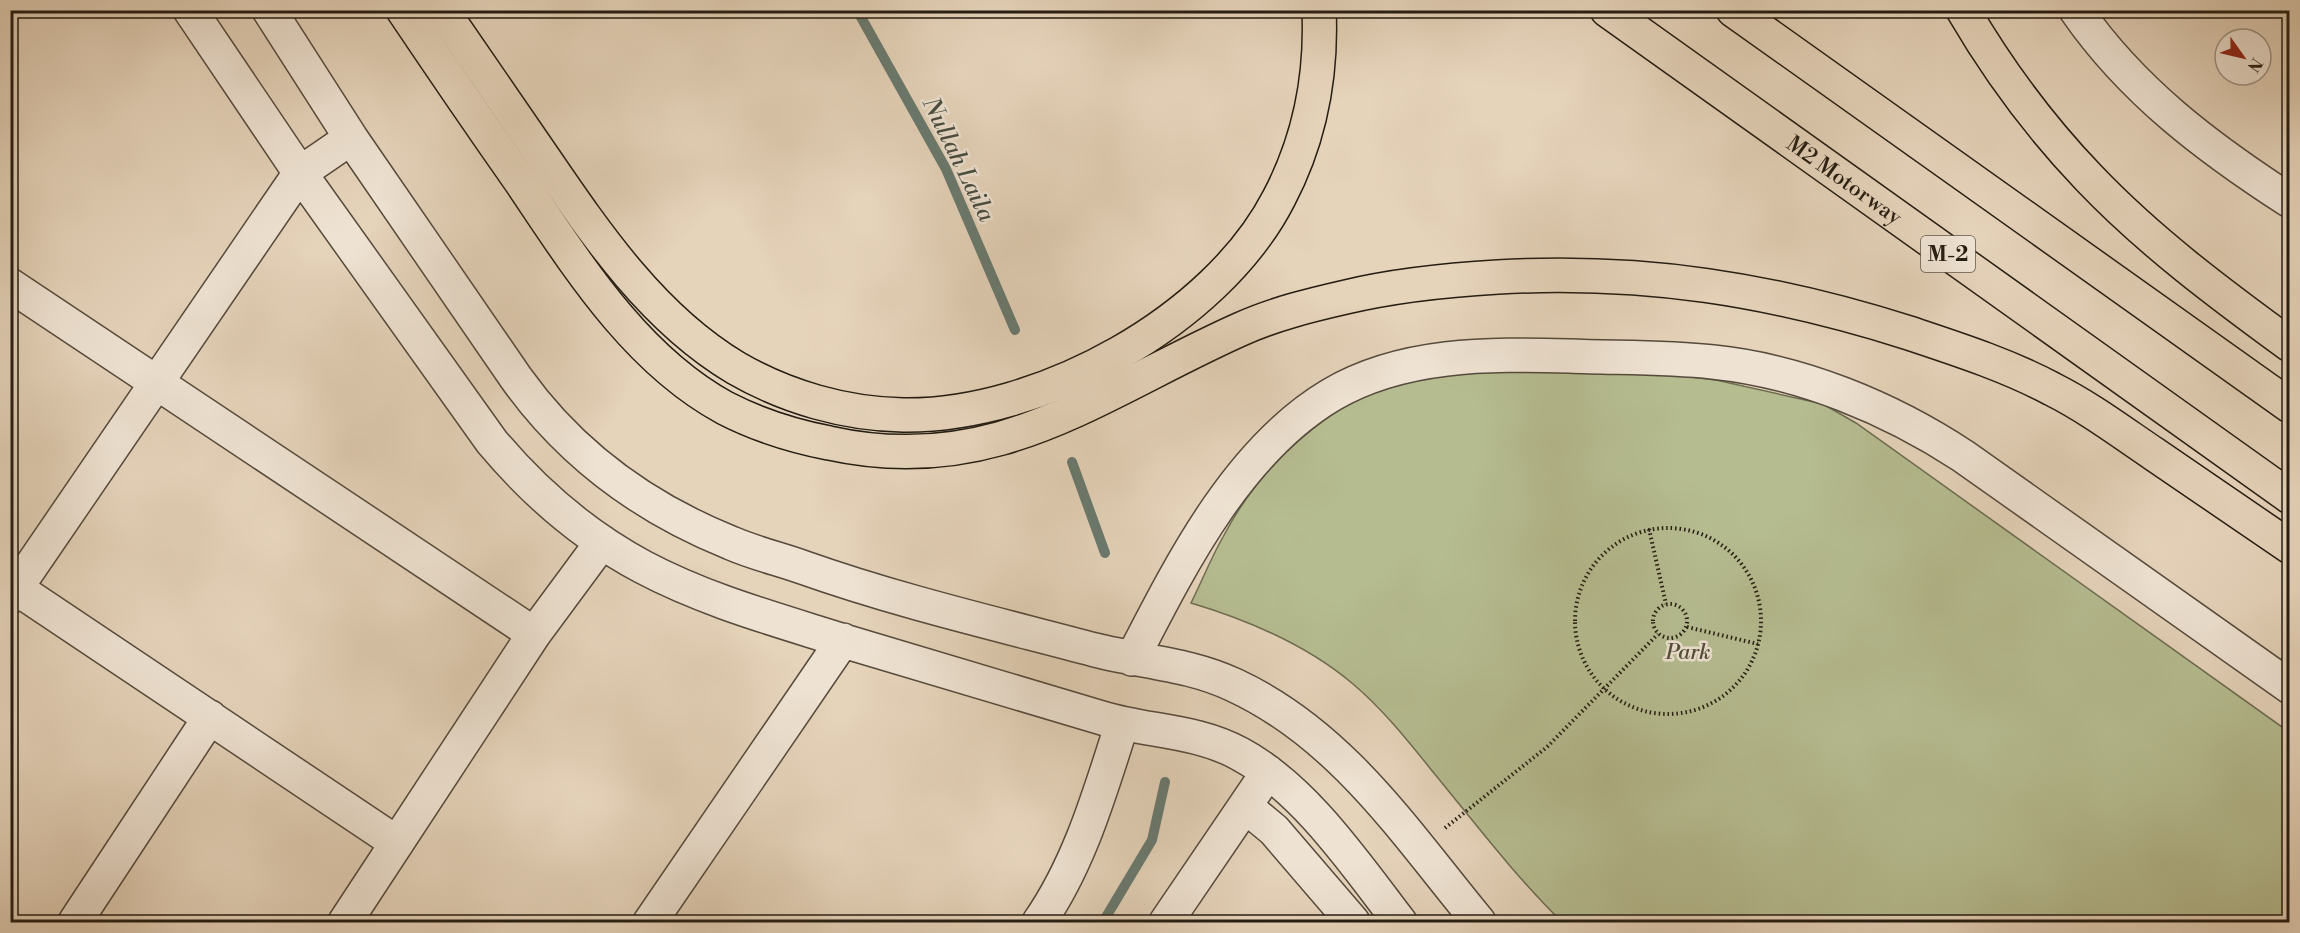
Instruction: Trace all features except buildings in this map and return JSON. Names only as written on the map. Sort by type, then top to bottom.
[{"type":"highway","points":[[403,10],[583,272],[626,325],[675,375],[704,395],[727,409],[784,433],[868,450],[906,453],[962,448],[1046,424],[1247,326],[1347,296],[1417,284],[1484,278],[1589,274],[1654,278],[1720,286],[1821,307],[1942,344],[2018,372],[2076,402],[2289,547]]},
{"type":"highway","points":[[442,10],[575,204],[628,273],[678,325],[736,368],[767,383],[828,405],[870,413],[905,415],[940,413],[1002,401],[1061,381],[1131,347],[1161,328],[1225,273],[1260,229],[1278,201],[1296,164],[1309,127],[1316,87],[1320,44],[1319,10]]},
{"type":"highway","name":"M2 Motorway","points":[[1607,10],[2289,497]]},
{"type":"highway","points":[[1733,10],[2289,406]]},
{"type":"highway","points":[[1963,10],[2014,86],[2090,180],[2171,254],[2289,345]]},
{"type":"street","points":[[190,10],[300,173],[492,442],[543,496],[602,542],[641,566],[675,582],[843,640],[1122,724],[1196,736],[1239,753],[1268,772],[1293,793],[1400,922]]},
{"type":"street","points":[[269,10],[351,138],[539,411],[595,465],[633,493],[671,515],[732,544],[865,590],[1132,659],[1185,667],[1235,685],[1288,716],[1366,784],[1421,848],[1479,922]]},
{"type":"street","points":[[2076,10],[2127,74],[2163,109],[2289,201]]},
{"type":"street","points":[[351,138],[300,173],[12,590],[210,717],[397,843]]},
{"type":"street","points":[[10,285],[534,634]]},
{"type":"street","points":[[1132,659],[1176,574],[1230,492],[1261,455],[1294,423],[1330,396],[1373,375],[1423,362],[1528,355],[1715,362],[1803,382],[1887,412],[1928,433],[1963,456],[2289,687]]},
{"type":"street","points":[[345,922],[534,634],[602,542]]},
{"type":"street","points":[[650,922],[843,640]]},
{"type":"street","points":[[75,922],[210,717]]},
{"type":"street","points":[[1039,922],[1065,881],[1094,809],[1122,724]]},
{"type":"street","points":[[1167,922],[1268,772]]},
{"type":"street","points":[[1245,806],[1274,830],[1353,922]]},
{"type":"path","points":[[1669,527],[1708,536],[1726,546],[1740,560],[1751,577],[1762,616],[1758,644],[1745,674],[1732,689],[1716,701],[1697,710],[1658,714],[1619,701],[1590,673],[1581,655],[1576,635],[1578,595],[1586,576],[1613,546],[1649,529],[1669,527]]},
{"type":"path","points":[[1649,529],[1666,604]]},
{"type":"path","points":[[1666,604],[1679,606],[1687,620],[1687,627],[1677,637],[1669,638],[1658,634],[1653,615],[1666,604]]},
{"type":"path","points":[[1687,627],[1758,644]]},
{"type":"path","points":[[1421,848],[1547,747],[1658,634]]},
{"type":"green space","name":"Park","points":[[1467,370],[1647,372],[1716,380],[1823,404],[1856,423],[2289,732],[2289,922],[1562,922],[1514,870],[1376,705],[1353,684],[1316,657],[1276,635],[1234,617],[1191,603],[1238,511],[1276,462],[1299,440],[1349,404],[1376,390],[1412,378]]},
{"type":"waterway","name":"Nullah Laila","points":[[857,10],[946,169],[1015,330]]},
{"type":"waterway","name":"Nullah Laila","points":[[1072,462],[1105,553]]},
{"type":"waterway","name":"Nullah Laila","points":[[1103,922],[1152,840],[1165,782]]}]
